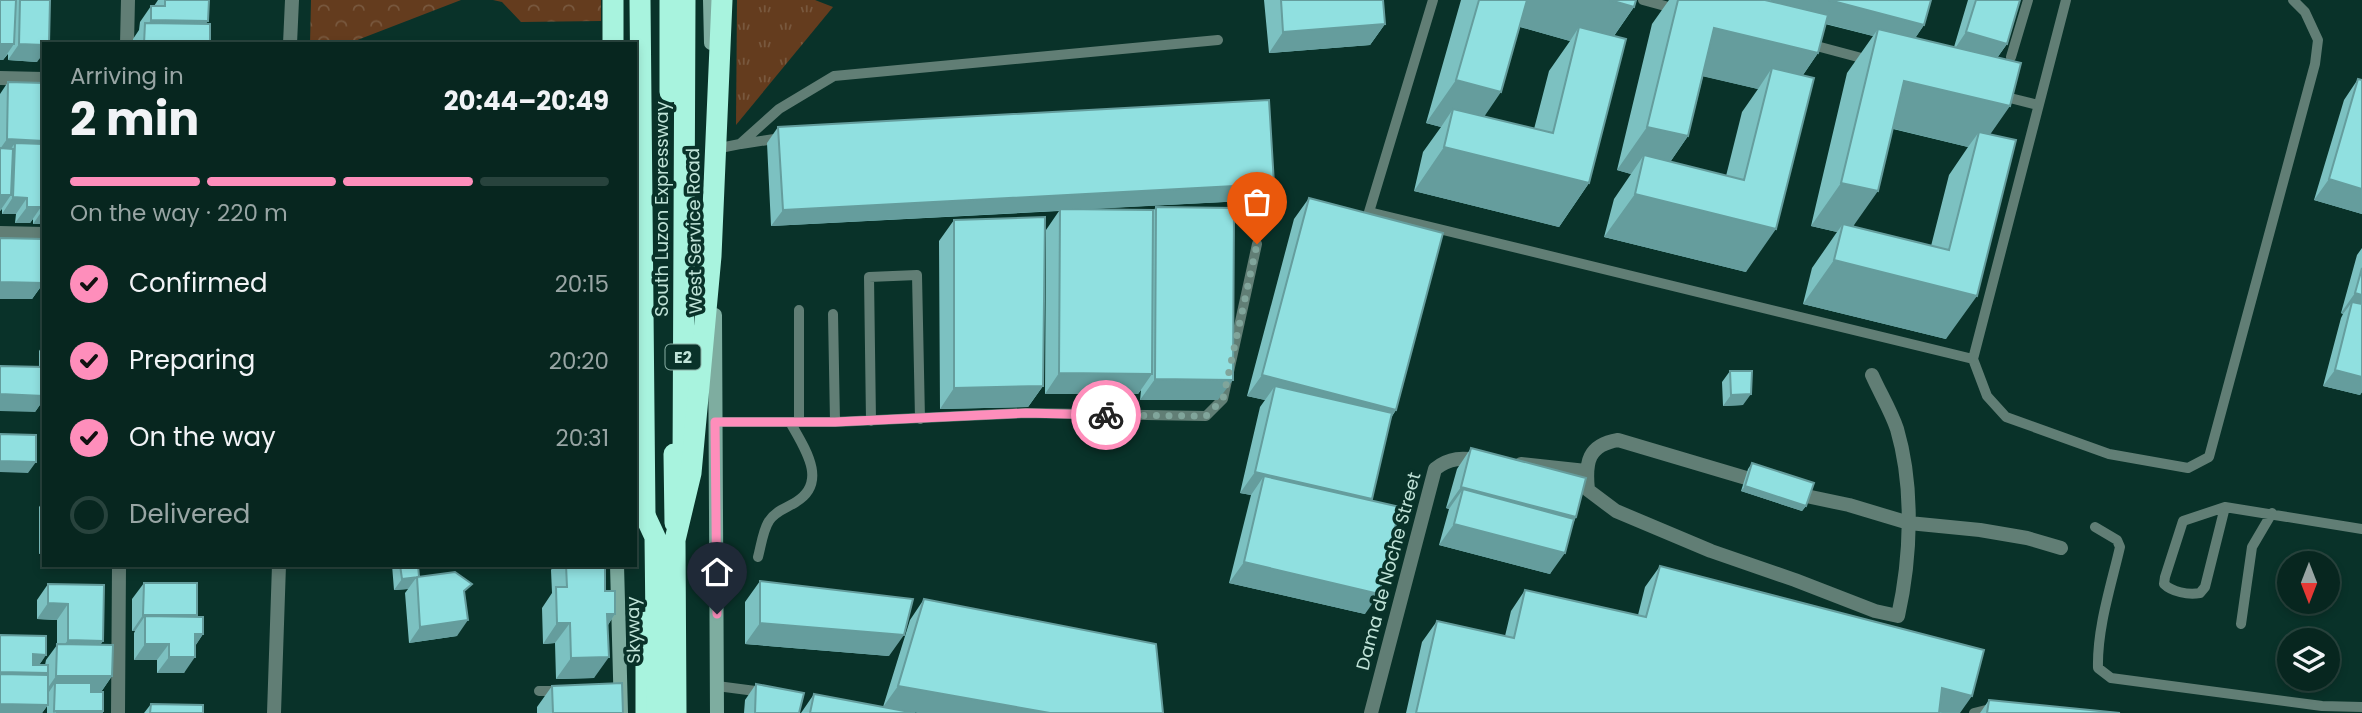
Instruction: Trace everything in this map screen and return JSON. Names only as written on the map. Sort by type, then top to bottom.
[{"type":"highway","points":[[613,0],[613,42]]},
{"type":"highway","name":"South Luzon Expressway","points":[[640,0],[646,713]]},
{"type":"highway","name":"Skyway","points":[[650,0],[665,539],[676,713]]},
{"type":"highway","name":"Skyway","points":[[657,713],[665,539],[670,0]]},
{"type":"highway","name":"South Luzon Expressway","points":[[685,0],[685,713]]},
{"type":"highway","points":[[665,539],[691,473],[711,256],[722,0]]},
{"type":"highway","points":[[637,497],[665,539]]},
{"type":"main road","points":[[622,0],[622,42]]},
{"type":"main road","name":"West Service Road","points":[[710,0],[717,713]]},
{"type":"main road","points":[[617,567],[613,690],[621,713]]},
{"type":"street","points":[[127,42],[128,0]]},
{"type":"street","points":[[290,42],[292,0]]},
{"type":"street","points":[[0,78],[42,79]]},
{"type":"street","points":[[0,233],[42,234]]},
{"type":"street","points":[[1872,376],[1896,428],[1903,458],[1909,523],[1906,582],[1898,616],[1875,611],[1711,551],[1616,511],[1588,490],[1586,471],[1592,452],[1604,442],[1618,440],[1809,498],[1849,505],[1909,523],[1980,530],[2026,538],[2061,548]]},
{"type":"street","name":"Dama de Noche Street","points":[[1370,713],[1435,469],[1445,461],[1460,458],[1586,471]]},
{"type":"street","points":[[118,713],[119,567]]},
{"type":"street","points":[[274,713],[279,567]]},
{"type":"lane","points":[[1433,0],[1369,212],[1973,359]]},
{"type":"lane","points":[[1643,0],[1683,10]]},
{"type":"lane","points":[[2011,57],[2028,0]]},
{"type":"lane","points":[[2066,0],[1973,359],[1987,396],[2006,417],[2109,454],[2188,468],[2209,457],[2315,64],[2318,40],[2305,12],[2293,0]]},
{"type":"lane","points":[[740,144],[779,109],[834,76],[1218,40]]},
{"type":"lane","points":[[1801,42],[1880,63]]},
{"type":"lane","points":[[1986,91],[2038,105]]},
{"type":"lane","points":[[712,150],[789,137]]},
{"type":"lane","points":[[715,422],[871,421],[1026,413],[1206,416],[1223,399],[1257,244]]},
{"type":"lane","points":[[871,421],[869,277],[917,275],[920,419]]},
{"type":"lane","points":[[758,557],[769,521],[779,511],[806,496],[813,482],[806,450],[794,422],[799,310]]},
{"type":"lane","points":[[833,314],[835,422]]},
{"type":"lane","points":[[2225,507],[2205,587],[2200,593],[2192,595],[2169,589],[2164,584],[2165,577],[2183,521],[2225,507],[2362,529]]},
{"type":"lane","points":[[2241,624],[2252,548],[2272,513]]},
{"type":"lane","points":[[2095,527],[2117,540],[2120,547],[2098,657],[2098,668],[2111,678],[2322,706],[2362,707]]},
{"type":"lane","points":[[646,634],[684,633]]},
{"type":"lane","points":[[717,686],[777,694]]},
{"type":"lane","points":[[539,691],[566,690]]},
{"type":"lane","points":[[1973,713],[1986,710],[2011,713]]},
{"type":"green space","points":[[311,0],[461,0],[352,42],[310,42]]},
{"type":"green space","points":[[493,0],[601,0],[601,21],[521,22],[502,2]]},
{"type":"green space","points":[[737,0],[815,0],[833,7],[736,125]]},
{"type":"building","points":[[0,0],[16,0],[14,44],[0,44]]},
{"type":"building","points":[[20,0],[50,0],[49,42],[42,42],[42,45],[19,44]]},
{"type":"building","points":[[165,0],[209,0],[208,21],[151,20],[151,6],[165,6]]},
{"type":"building","points":[[1281,0],[1383,0],[1385,24],[1283,32]]},
{"type":"building","points":[[1479,0],[1527,0],[1501,92],[1456,80]]},
{"type":"building","points":[[1610,0],[1636,0],[1634,7]]},
{"type":"building","points":[[1678,0],[1765,0],[1828,15],[1818,53],[1714,28],[1688,136],[1647,127]]},
{"type":"building","points":[[1829,0],[1931,0],[1924,25]]},
{"type":"building","points":[[1976,0],[2020,0],[2007,44],[1966,32]]},
{"type":"building","points":[[145,23],[210,24],[210,42],[144,42]]},
{"type":"building","points":[[1579,27],[1626,39],[1589,183],[1444,147],[1453,109],[1553,133]]},
{"type":"building","points":[[1878,29],[2021,63],[2010,106],[1904,81],[1878,191],[1841,183]]},
{"type":"building","points":[[1772,68],[1814,78],[1776,229],[1635,194],[1644,155],[1744,180]]},
{"type":"building","points":[[2358,79],[2362,80],[2362,189],[2329,179]]},
{"type":"building","points":[[8,82],[42,83],[42,141],[7,139]]},
{"type":"building","points":[[1269,100],[1274,184],[783,210],[778,127]]},
{"type":"building","points":[[1979,132],[2016,140],[1977,296],[1834,260],[1843,224],[1949,250]]},
{"type":"building","points":[[15,143],[42,144],[41,207],[27,207],[27,198],[13,197]]},
{"type":"building","points":[[0,148],[13,149],[11,195],[0,195]]},
{"type":"building","points":[[1309,198],[1443,233],[1396,410],[1262,375]]},
{"type":"building","points":[[1156,207],[1234,208],[1233,380],[1155,379]]},
{"type":"building","points":[[1060,209],[1153,210],[1152,374],[1059,373]]},
{"type":"building","points":[[1045,217],[1043,386],[954,388],[954,220]]},
{"type":"building","points":[[0,238],[42,239],[42,283],[0,282]]},
{"type":"building","points":[[2362,268],[2362,295],[2355,293]]},
{"type":"building","points":[[2352,302],[2362,304],[2362,377],[2335,370]]},
{"type":"building","points":[[0,366],[42,367],[42,396],[0,394]]},
{"type":"building","points":[[1730,371],[1752,371],[1751,394],[1731,395]]},
{"type":"building","points":[[1275,386],[1392,413],[1372,499],[1255,472]]},
{"type":"building","points":[[0,434],[36,435],[36,462],[0,461]]},
{"type":"building","points":[[1471,448],[1586,478],[1576,517],[1461,487]]},
{"type":"building","points":[[1752,463],[1814,483],[1806,506],[1745,486]]},
{"type":"building","points":[[1264,476],[1400,507],[1379,594],[1244,562]]},
{"type":"building","points":[[1463,489],[1574,519],[1565,553],[1454,524]]},
{"type":"building","points":[[1660,566],[1984,650],[1972,696],[1942,688],[1939,713],[1416,713],[1437,621],[1514,638],[1525,590],[1646,617]]},
{"type":"building","points":[[400,567],[418,567],[419,577],[402,579]]},
{"type":"building","points":[[566,567],[605,567],[605,591],[615,591],[615,614],[607,614],[609,657],[571,658],[570,623],[557,623],[556,587],[567,587]]},
{"type":"building","points":[[455,572],[472,584],[464,591],[468,620],[420,627],[417,577]]},
{"type":"building","points":[[760,581],[913,599],[904,635],[760,623]]},
{"type":"building","points":[[144,583],[197,583],[197,615],[143,615]]},
{"type":"building","points":[[48,584],[104,585],[103,641],[68,640],[68,604],[48,603]]},
{"type":"building","points":[[924,599],[1156,644],[1163,713],[1050,713],[898,686]]},
{"type":"building","points":[[145,616],[203,617],[203,634],[195,634],[195,657],[169,657],[169,644],[145,644]]},
{"type":"building","points":[[0,635],[46,636],[46,655],[33,654],[33,665],[48,665],[48,673],[0,672]]},
{"type":"building","points":[[57,644],[113,645],[112,676],[56,676]]},
{"type":"building","points":[[0,674],[48,675],[48,705],[0,704]]},
{"type":"building","points":[[55,683],[91,683],[91,692],[103,692],[103,711],[54,711]]},
{"type":"building","points":[[622,683],[623,713],[553,713],[552,686]]},
{"type":"building","points":[[756,684],[804,693],[799,713],[755,713]]},
{"type":"building","points":[[814,694],[915,713],[810,713]]},
{"type":"building","points":[[1989,700],[2120,713],[1987,713]]},
{"type":"building","points":[[151,704],[203,705],[203,713],[150,713]]},
{"type":"way so far","points":[[1106,415],[1206,416],[1223,399],[1257,244]]},
{"type":"route","points":[[717,614],[715,422],[835,422],[1026,413],[1106,415]]}]
